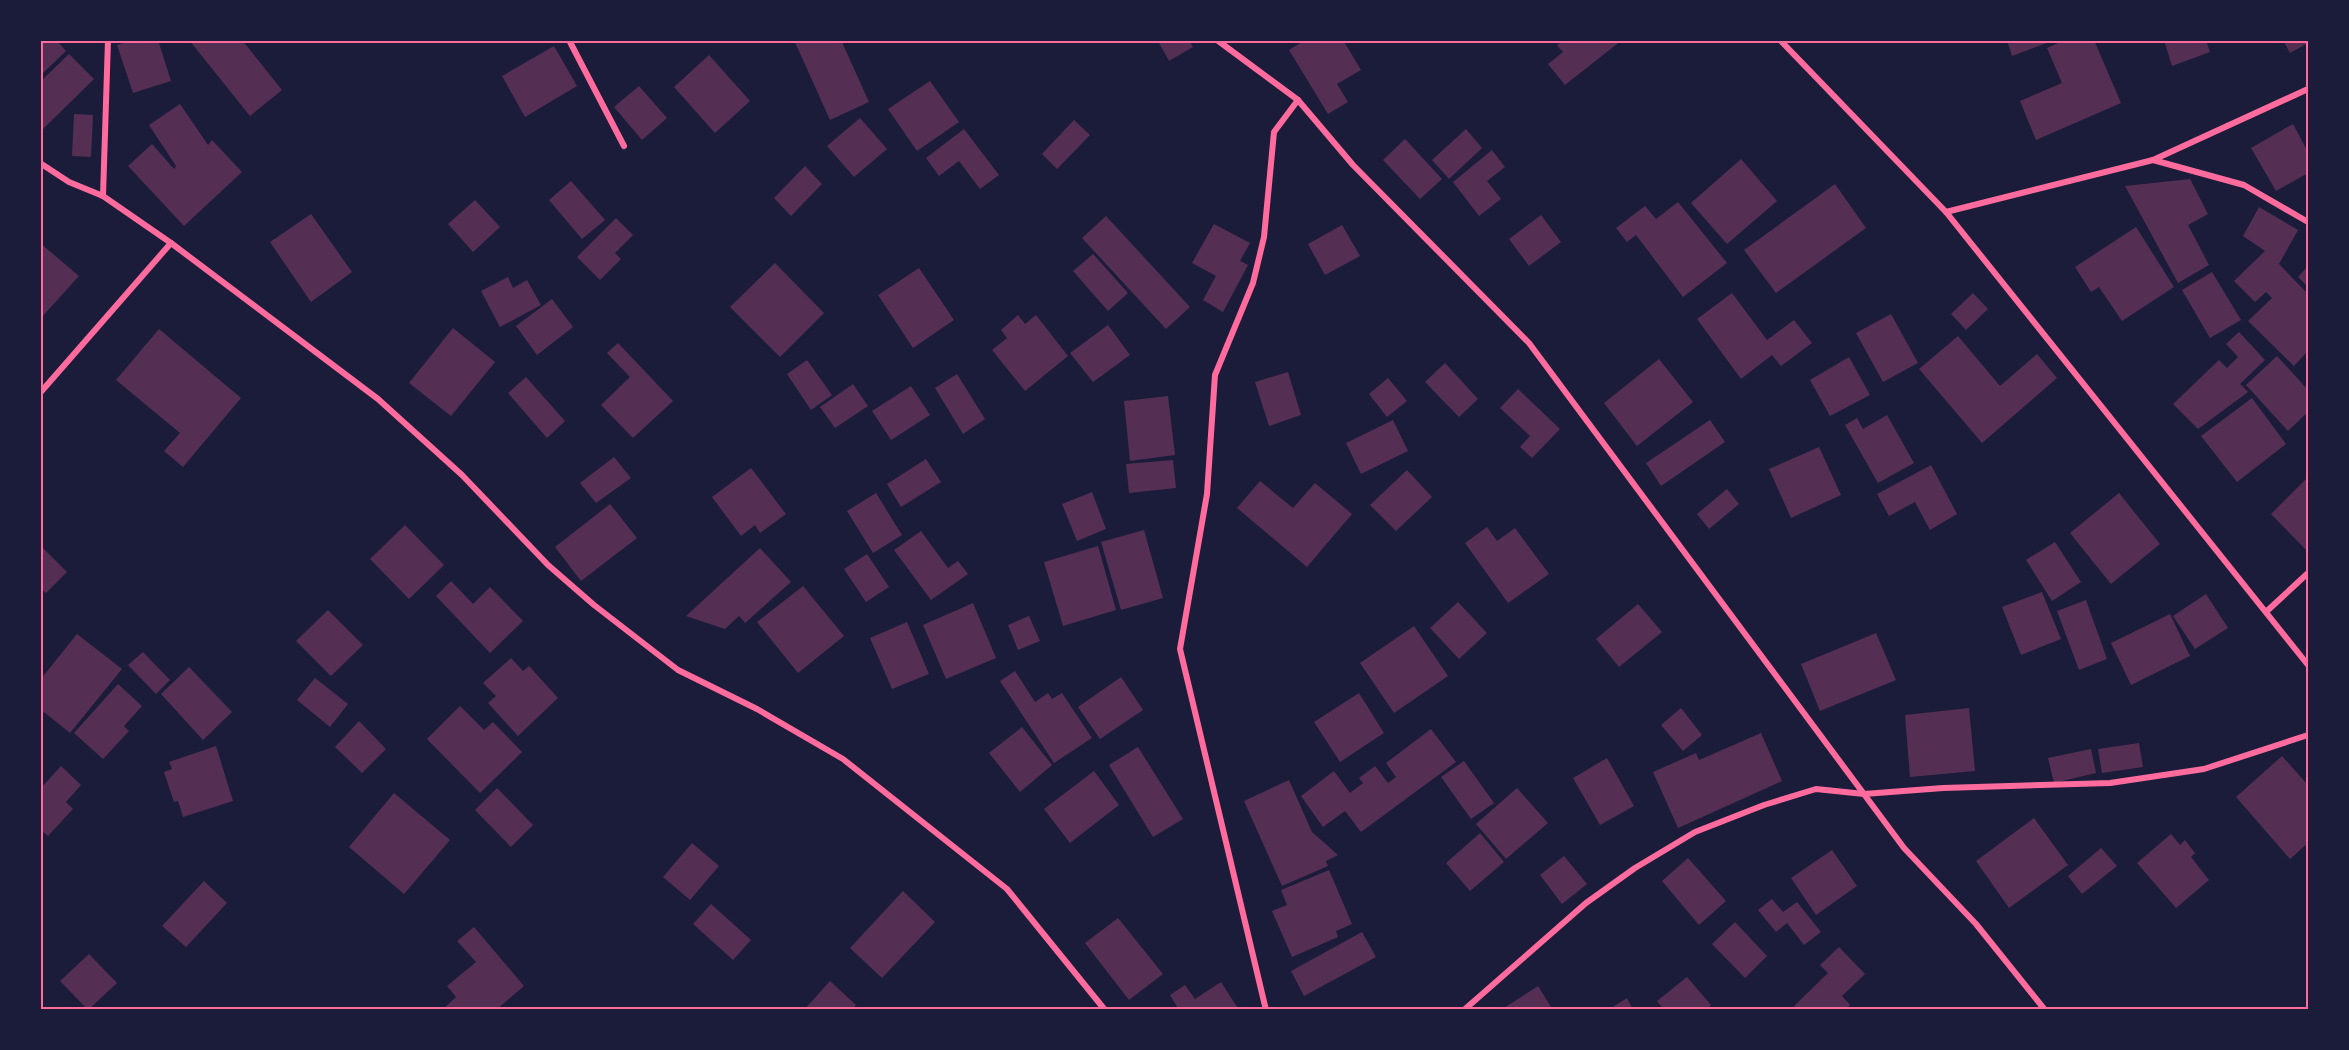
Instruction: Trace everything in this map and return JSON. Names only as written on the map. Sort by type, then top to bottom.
[{"type":"street","points":[[103,196],[108,40]]},
{"type":"street","points":[[570,40],[624,146]]},
{"type":"street","points":[[1217,40],[1298,100],[1353,165],[1529,343],[1904,848],[1976,924],[2045,1010]]},
{"type":"street","points":[[1780,40],[1946,212],[2308,665]]},
{"type":"street","points":[[1946,212],[2153,160],[2308,89]]},
{"type":"street","points":[[1266,1010],[1180,649],[1207,494],[1215,375],[1253,283],[1264,237],[1274,132],[1298,100]]},
{"type":"street","points":[[2153,160],[2244,186],[2308,222]]},
{"type":"street","points":[[40,163],[69,182],[103,196],[171,243],[378,399],[462,475],[548,565],[678,669],[757,709],[843,759],[1007,889],[1105,1010]]},
{"type":"street","points":[[40,393],[171,243]]},
{"type":"street","points":[[2267,611],[2308,573]]},
{"type":"street","points":[[1464,1010],[1586,903],[1635,868],[1695,832],[1764,805],[1816,789],[1864,794],[1943,788],[2110,783],[2204,769],[2308,735]]},
{"type":"building","points":[[40,40],[56,40],[66,51],[40,76]]},
{"type":"building","points":[[132,40],[158,40],[171,81],[133,93],[117,45]]},
{"type":"building","points":[[189,40],[242,40],[282,90],[250,116]]},
{"type":"building","points":[[794,40],[841,40],[869,102],[830,120]]},
{"type":"building","points":[[1189,40],[1193,47],[1169,61],[1158,41]]},
{"type":"building","points":[[1305,40],[1343,40],[1361,70],[1337,84],[1348,102],[1328,114],[1289,50]]},
{"type":"building","points":[[1563,40],[1622,40],[1565,85],[1548,64],[1563,52],[1557,45]]},
{"type":"building","points":[[2007,40],[2052,40],[2052,41],[2012,56]]},
{"type":"building","points":[[2065,40],[2094,40],[2121,103],[2036,140],[2020,101],[2062,83],[2047,48]]},
{"type":"building","points":[[2164,40],[2206,40],[2210,52],[2172,66]]},
{"type":"building","points":[[2283,40],[2308,40],[2308,43],[2290,53]]},
{"type":"building","points":[[554,46],[577,86],[525,117],[502,76]]},
{"type":"building","points":[[69,54],[94,79],[42,130],[40,82]]},
{"type":"building","points":[[709,55],[750,101],[715,133],[674,87]]},
{"type":"building","points":[[930,81],[959,122],[917,151],[888,109]]},
{"type":"building","points":[[639,86],[667,118],[642,140],[614,107]]},
{"type":"building","points":[[180,104],[208,145],[212,140],[242,172],[184,226],[128,166],[152,144],[174,169],[176,166],[149,125]]},
{"type":"building","points":[[74,114],[93,115],[91,157],[72,156]]},
{"type":"building","points":[[860,118],[887,149],[854,177],[827,146]]},
{"type":"building","points":[[1074,120],[1090,135],[1057,169],[1042,154]]},
{"type":"building","points":[[2293,124],[2308,152],[2308,173],[2276,191],[2251,148]]},
{"type":"building","points":[[964,129],[999,175],[980,189],[959,161],[939,176],[926,158]]},
{"type":"building","points":[[1466,129],[1482,148],[1449,179],[1432,160]]},
{"type":"building","points":[[1405,139],[1442,179],[1420,199],[1383,160]]},
{"type":"building","points":[[1492,150],[1505,167],[1487,181],[1501,199],[1479,216],[1453,182]]},
{"type":"building","points":[[1741,159],[1777,201],[1727,244],[1691,203]]},
{"type":"building","points":[[805,166],[822,184],[791,216],[774,198]]},
{"type":"building","points":[[2190,179],[2208,214],[2188,225],[2209,265],[2178,283],[2125,186]]},
{"type":"building","points":[[571,181],[605,220],[582,239],[549,200]]},
{"type":"building","points":[[1835,184],[1866,228],[1776,293],[1744,250]]},
{"type":"building","points":[[475,200],[500,227],[473,252],[448,224]]},
{"type":"building","points":[[1678,202],[1727,263],[1683,297],[1636,235],[1627,242],[1616,228],[1645,206],[1656,219]]},
{"type":"building","points":[[2259,207],[2298,230],[2279,264],[2308,294],[2308,351],[2294,366],[2248,321],[2272,298],[2266,292],[2255,302],[2234,281],[2265,251],[2243,236]]},
{"type":"building","points":[[311,214],[352,272],[311,302],[270,242]]},
{"type":"building","points":[[1541,215],[1561,242],[1529,266],[1509,239]]},
{"type":"building","points":[[1106,216],[1190,307],[1166,329],[1082,238]]},
{"type":"building","points":[[616,218],[633,235],[615,253],[621,259],[600,280],[577,257]]},
{"type":"building","points":[[1214,224],[1250,243],[1240,261],[1248,265],[1223,312],[1203,300],[1216,276],[1192,263]]},
{"type":"building","points":[[1342,225],[1360,256],[1325,275],[1308,244]]},
{"type":"building","points":[[2136,227],[2174,287],[2122,321],[2099,287],[2091,292],[2075,267]]},
{"type":"building","points":[[40,243],[79,276],[40,319]]},
{"type":"building","points":[[1093,254],[1128,293],[1108,311],[1073,271]]},
{"type":"building","points":[[775,263],[824,313],[780,357],[730,307]]},
{"type":"building","points":[[2308,266],[2308,287],[2298,277]]},
{"type":"building","points":[[919,268],[954,320],[913,348],[878,295]]},
{"type":"building","points":[[2212,272],[2241,320],[2210,338],[2182,290]]},
{"type":"building","points":[[508,277],[513,288],[527,280],[541,305],[500,327],[481,291]]},
{"type":"building","points":[[1732,293],[1767,340],[1794,320],[1812,343],[1781,366],[1772,355],[1741,379],[1697,319]]},
{"type":"building","points":[[1973,293],[1988,309],[1966,330],[1951,314]]},
{"type":"building","points":[[552,299],[573,327],[537,355],[516,326]]},
{"type":"building","points":[[1891,314],[1918,363],[1883,382],[1856,333]]},
{"type":"building","points":[[1018,315],[1025,324],[1036,315],[1068,356],[1025,391],[992,350],[1007,338],[1001,330]]},
{"type":"building","points":[[1108,325],[1130,355],[1093,382],[1070,353]]},
{"type":"building","points":[[453,328],[495,362],[451,416],[409,383]]},
{"type":"building","points":[[159,329],[241,398],[183,467],[164,451],[180,433],[116,380]]},
{"type":"building","points":[[2239,332],[2265,360],[2240,384],[2248,392],[2198,429],[2173,404],[2219,360],[2227,368],[2238,357],[2226,344]]},
{"type":"building","points":[[1958,336],[2000,386],[2037,354],[2057,378],[1982,443],[1919,369]]},
{"type":"building","points":[[618,343],[673,401],[633,438],[601,405],[630,377],[607,353]]},
{"type":"building","points":[[2277,356],[2308,390],[2308,412],[2288,431],[2246,385]]},
{"type":"building","points":[[1849,357],[1870,395],[1830,416],[1810,380]]},
{"type":"building","points":[[1659,359],[1693,402],[1637,446],[1604,403]]},
{"type":"building","points":[[807,360],[832,395],[811,410],[787,374]]},
{"type":"building","points":[[1445,363],[1478,399],[1459,417],[1425,382]]},
{"type":"building","points":[[1288,372],[1301,415],[1269,426],[1255,382]]},
{"type":"building","points":[[957,374],[985,419],[963,434],[935,388]]},
{"type":"building","points":[[526,377],[565,421],[547,438],[508,393]]},
{"type":"building","points":[[1388,378],[1407,401],[1387,417],[1369,394]]},
{"type":"building","points":[[853,384],[868,406],[835,428],[820,407]]},
{"type":"building","points":[[911,386],[930,415],[891,440],[872,411]]},
{"type":"building","points":[[1518,389],[1560,429],[1532,458],[1520,447],[1530,436],[1500,408]]},
{"type":"building","points":[[1168,396],[1175,455],[1130,461],[1124,401]]},
{"type":"building","points":[[2252,398],[2286,444],[2237,482],[2201,436]]},
{"type":"building","points":[[1887,415],[1914,463],[1878,483],[1845,425],[1857,418],[1863,429]]},
{"type":"building","points":[[1393,420],[1408,451],[1361,474],[1346,443]]},
{"type":"building","points":[[1710,420],[1725,442],[1661,486],[1646,463]]},
{"type":"building","points":[[1819,447],[1841,495],[1791,518],[1769,469]]},
{"type":"building","points":[[614,457],[631,478],[596,503],[580,483]]},
{"type":"building","points":[[926,459],[941,482],[901,507],[887,484]]},
{"type":"building","points":[[1173,460],[1176,488],[1129,493],[1126,464]]},
{"type":"building","points":[[1931,465],[1957,514],[1930,530],[1915,502],[1889,516],[1877,494]]},
{"type":"building","points":[[751,468],[786,514],[760,533],[755,525],[741,536],[712,497]]},
{"type":"building","points":[[1407,470],[1432,497],[1396,531],[1370,505]]},
{"type":"building","points":[[2308,477],[2308,552],[2271,514]]},
{"type":"building","points":[[1260,481],[1293,508],[1315,483],[1352,514],[1307,567],[1237,508]]},
{"type":"building","points":[[1727,489],[1739,504],[1709,529],[1697,514]]},
{"type":"building","points":[[1092,492],[1106,529],[1077,541],[1062,504]]},
{"type":"building","points":[[876,493],[902,535],[873,553],[847,511]]},
{"type":"building","points":[[2119,493],[2160,544],[2111,584],[2070,533]]},
{"type":"building","points":[[610,504],[637,538],[581,581],[555,547]]},
{"type":"building","points":[[405,525],[444,565],[409,599],[370,559]]},
{"type":"building","points":[[1487,527],[1497,541],[1515,528],[1549,574],[1508,603],[1465,543]]},
{"type":"building","points":[[1144,530],[1163,598],[1121,610],[1101,542]]},
{"type":"building","points":[[921,531],[948,568],[958,561],[968,574],[931,600],[894,550]]},
{"type":"building","points":[[2055,542],[2081,582],[2052,601],[2026,560]]},
{"type":"building","points":[[40,545],[67,572],[46,593],[40,588]]},
{"type":"building","points":[[1098,546],[1116,610],[1063,626],[1044,562]]},
{"type":"building","points":[[760,548],[791,582],[745,623],[739,616],[725,629],[686,616]]},
{"type":"building","points":[[867,554],[889,587],[866,602],[844,569]]},
{"type":"building","points":[[451,581],[473,604],[490,587],[523,621],[490,653],[436,596]]},
{"type":"building","points":[[803,586],[844,636],[798,673],[757,622]]},
{"type":"building","points":[[2042,592],[2061,639],[2021,655],[2002,607]]},
{"type":"building","points":[[2206,594],[2228,628],[2195,649],[2173,616]]},
{"type":"building","points":[[2086,600],[2107,659],[2079,670],[2057,611]]},
{"type":"building","points":[[1458,602],[1487,633],[1459,659],[1430,628]]},
{"type":"building","points":[[973,603],[996,658],[946,679],[923,625]]},
{"type":"building","points":[[1638,604],[1662,632],[1619,667],[1596,639]]},
{"type":"building","points":[[328,610],[363,645],[331,676],[296,641]]},
{"type":"building","points":[[2170,614],[2190,656],[2131,685],[2111,643]]},
{"type":"building","points":[[1029,616],[1040,641],[1018,650],[1008,625]]},
{"type":"building","points":[[907,622],[929,674],[892,689],[870,638]]},
{"type":"building","points":[[1414,626],[1448,676],[1394,713],[1360,663]]},
{"type":"building","points":[[1876,633],[1896,680],[1820,711],[1801,664]]},
{"type":"building","points":[[77,634],[122,669],[70,733],[44,712],[40,716],[40,680]]},
{"type":"building","points":[[143,652],[170,680],[156,694],[128,665]]},
{"type":"building","points":[[511,658],[523,671],[529,666],[558,698],[518,736],[488,703],[496,696],[483,683]]},
{"type":"building","points":[[189,667],[232,712],[203,740],[161,694]]},
{"type":"building","points":[[1015,671],[1035,702],[1048,693],[1052,699],[1062,693],[1092,738],[1054,763],[1000,681]]},
{"type":"building","points":[[1121,677],[1143,710],[1100,739],[1078,707]]},
{"type":"building","points":[[315,678],[348,704],[330,727],[297,700]]},
{"type":"building","points":[[118,684],[142,706],[124,726],[129,731],[103,759],[74,733]]},
{"type":"building","points":[[1359,693],[1384,733],[1340,762],[1314,722]]},
{"type":"building","points":[[460,706],[484,730],[493,722],[522,752],[480,793],[427,739]]},
{"type":"building","points":[[1681,708],[1702,735],[1683,751],[1661,725]]},
{"type":"building","points":[[1969,708],[1975,771],[1910,777],[1905,715]]},
{"type":"building","points":[[359,721],[386,749],[362,773],[335,747]]},
{"type":"building","points":[[1022,727],[1052,765],[1020,792],[989,753]]},
{"type":"building","points":[[1431,729],[1456,762],[1361,832],[1345,811],[1323,827],[1301,796],[1334,771],[1350,793],[1363,783],[1359,778],[1375,766],[1388,783],[1396,777],[1386,763]]},
{"type":"building","points":[[1761,733],[1782,781],[1678,828],[1653,772],[1696,753],[1699,760]]},
{"type":"building","points":[[2139,743],[2143,767],[2102,773],[2098,749]]},
{"type":"building","points":[[216,746],[233,801],[183,817],[178,801],[174,802],[164,772],[172,769],[169,762]]},
{"type":"building","points":[[1138,747],[1183,819],[1153,837],[1109,765]]},
{"type":"building","points":[[2091,749],[2096,773],[2054,783],[2048,758]]},
{"type":"building","points":[[2282,756],[2308,785],[2308,843],[2290,859],[2236,797]]},
{"type":"building","points":[[1607,758],[1634,806],[1600,825],[1573,778]]},
{"type":"building","points":[[1464,761],[1494,803],[1471,819],[1441,777]]},
{"type":"building","points":[[61,766],[81,785],[66,802],[73,809],[48,836],[40,829],[40,789]]},
{"type":"building","points":[[1094,771],[1119,805],[1070,843],[1044,809]]},
{"type":"building","points":[[1289,780],[1312,832],[1338,855],[1326,861],[1328,866],[1282,886],[1244,801]]},
{"type":"building","points":[[497,788],[533,825],[511,847],[475,810]]},
{"type":"building","points":[[1517,788],[1548,823],[1506,859],[1476,824]]},
{"type":"building","points":[[394,793],[450,840],[404,894],[349,847]]},
{"type":"building","points":[[2034,818],[2068,865],[2009,908],[1976,861]]},
{"type":"building","points":[[1480,833],[1504,862],[1470,891],[1446,863]]},
{"type":"building","points":[[2171,834],[2180,845],[2185,840],[2195,853],[2191,857],[2209,880],[2176,908],[2137,863]]},
{"type":"building","points":[[692,843],[719,866],[690,900],[663,877]]},
{"type":"building","points":[[2101,848],[2117,866],[2082,894],[2068,876]]},
{"type":"building","points":[[1832,850],[1857,886],[1816,915],[1791,878]]},
{"type":"building","points":[[1564,856],[1587,884],[1562,904],[1540,875]]},
{"type":"building","points":[[1688,858],[1726,901],[1699,925],[1662,881]]},
{"type":"building","points":[[1329,870],[1352,924],[1336,931],[1338,937],[1292,957],[1272,911],[1287,905],[1281,890]]},
{"type":"building","points":[[204,881],[227,903],[186,947],[162,926]]},
{"type":"building","points":[[903,891],[935,922],[882,978],[850,948]]},
{"type":"building","points":[[1772,899],[1783,912],[1797,902],[1821,932],[1804,945],[1787,923],[1776,932],[1758,910]]},
{"type":"building","points":[[711,904],[751,940],[733,960],[693,924]]},
{"type":"building","points":[[1118,918],[1163,974],[1129,1000],[1085,943]]},
{"type":"building","points":[[1735,922],[1767,956],[1745,978],[1712,944]]},
{"type":"building","points":[[474,927],[524,986],[496,1010],[442,1010],[456,997],[447,986],[476,962],[457,941]]},
{"type":"building","points":[[1362,932],[1376,957],[1304,996],[1291,971]]},
{"type":"building","points":[[1839,947],[1865,974],[1842,996],[1850,1005],[1846,1010],[1797,1010],[1794,1006],[1828,973],[1820,965]]},
{"type":"building","points":[[89,954],[117,983],[88,1010],[60,981]]},
{"type":"building","points":[[1687,977],[1711,1005],[1706,1010],[1664,1010],[1657,1001]]},
{"type":"building","points":[[830,981],[856,1005],[852,1010],[804,1010]]},
{"type":"building","points":[[1221,982],[1239,1010],[1179,1010],[1170,995],[1185,985],[1195,999]]},
{"type":"building","points":[[1538,986],[1553,1010],[1501,1010]]},
{"type":"building","points":[[1627,998],[1633,1010],[1608,1010]]}]
